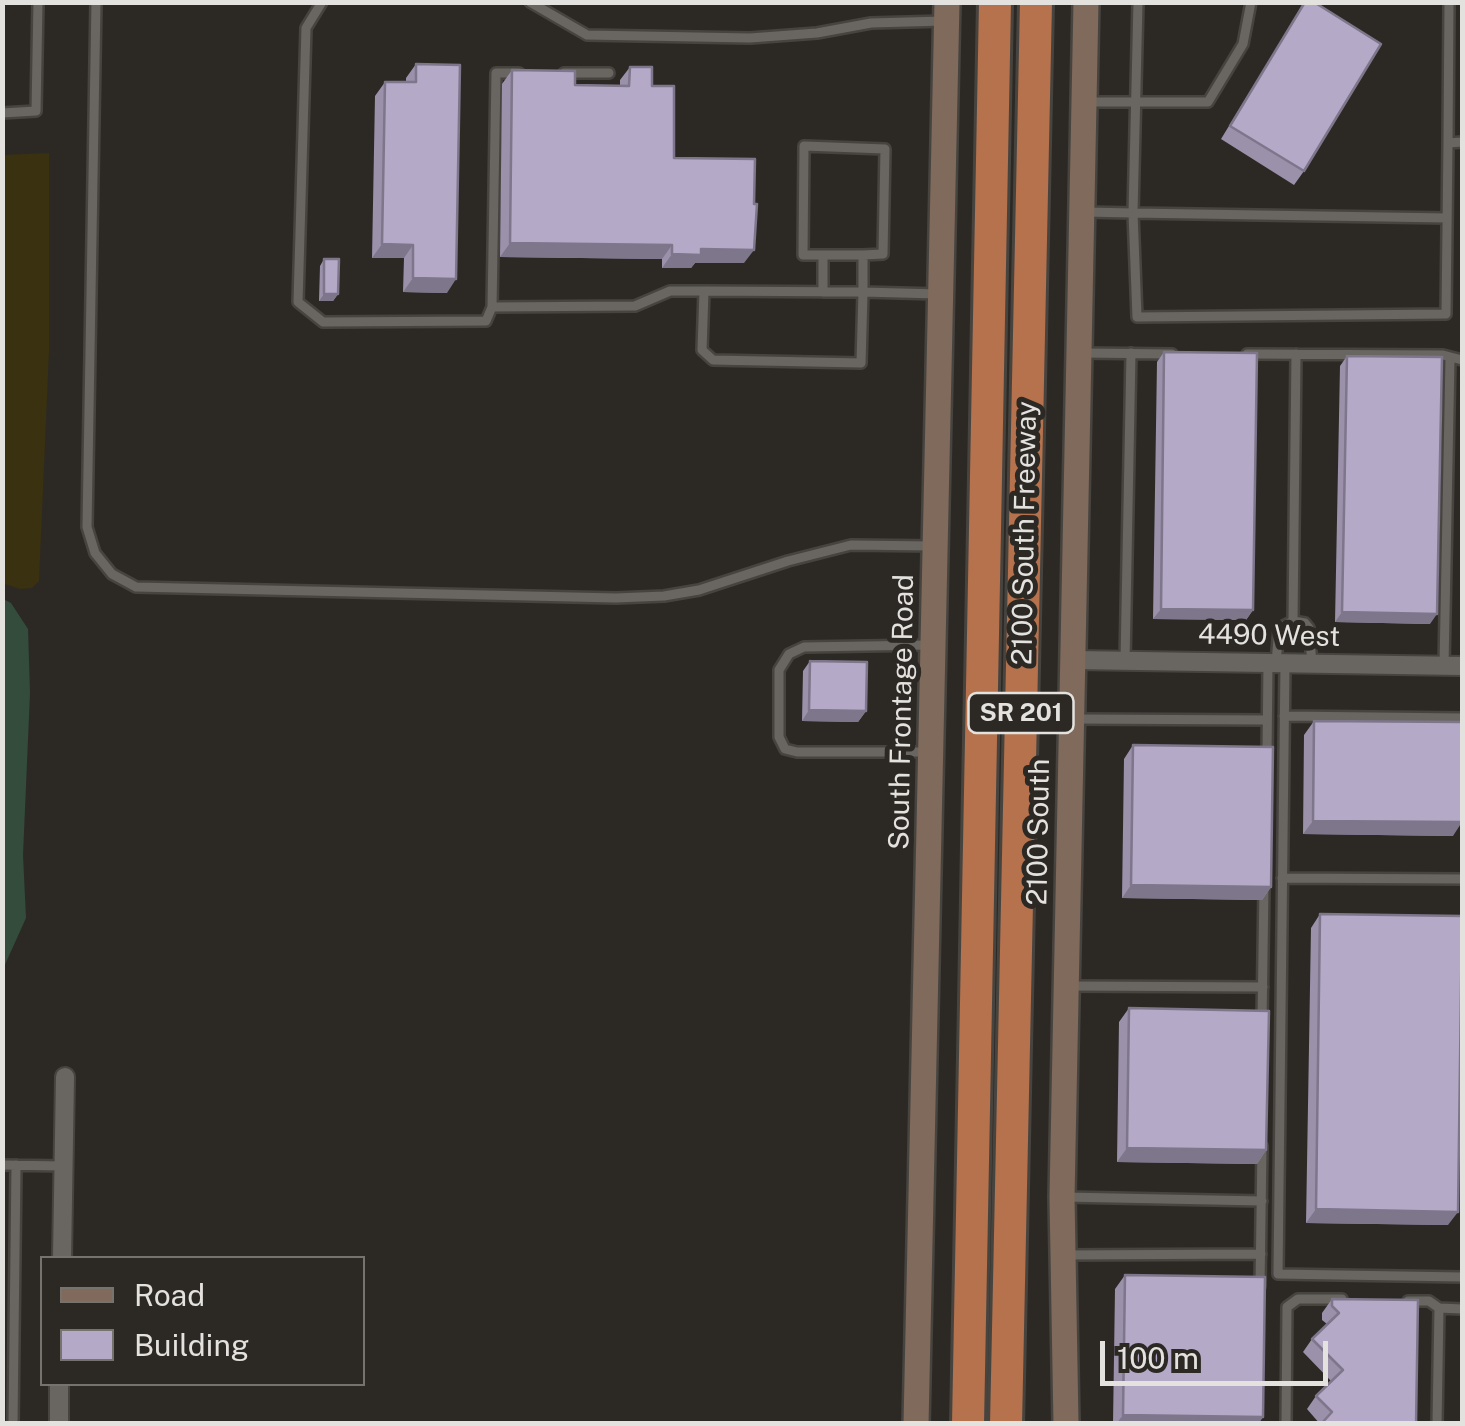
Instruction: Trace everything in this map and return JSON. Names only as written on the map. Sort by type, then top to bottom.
[{"type":"highway","name":"2100 South Freeway","points":[[968,1424],[995,2]]},
{"type":"highway","name":"2100 South Freeway","points":[[1006,1424],[1036,2]]},
{"type":"street","name":"2100 South","points":[[1066,1424],[1062,1197],[1086,2]]},
{"type":"street","name":"South Frontage Road","points":[[916,1424],[946,12]]},
{"type":"street","name":"4490 West","points":[[1074,660],[1453,666]]},
{"type":"street","points":[[62,1256],[65,1077]]},
{"type":"street","points":[[59,1424],[60,1386]]},
{"type":"lane","points":[[2,113],[36,111],[38,2]]},
{"type":"lane","points":[[96,2],[87,528],[94,553],[112,574],[136,588],[616,598],[699,590],[852,545],[936,546]]},
{"type":"lane","points":[[322,2],[306,28],[298,302],[323,322],[486,321],[492,308],[496,72],[534,73]]},
{"type":"lane","points":[[530,2],[587,35],[750,38],[817,34],[946,12]]},
{"type":"lane","points":[[1138,2],[1132,212],[1137,316],[1446,314],[1449,2]]},
{"type":"lane","points":[[1084,102],[1208,102],[1243,44],[1251,2]]},
{"type":"lane","points":[[552,73],[609,74]]},
{"type":"lane","points":[[1448,143],[1462,142]]},
{"type":"lane","points":[[804,146],[885,148],[883,254],[863,254],[803,254],[804,146]]},
{"type":"lane","points":[[1082,212],[1447,218]]},
{"type":"lane","points":[[822,292],[823,254]]},
{"type":"lane","points":[[704,291],[702,350],[714,360],[862,363],[863,254]]},
{"type":"lane","points":[[492,308],[635,306],[670,291],[940,294]]},
{"type":"lane","points":[[1080,353],[1186,354]]},
{"type":"lane","points":[[1125,662],[1130,353]]},
{"type":"lane","points":[[1241,354],[1462,360]]},
{"type":"lane","points":[[1293,620],[1296,354]]},
{"type":"lane","points":[[1450,358],[1453,666]]},
{"type":"lane","points":[[1312,664],[1309,628],[1304,622],[1284,623],[1276,635],[1284,716],[1278,1274],[1462,1277]]},
{"type":"lane","points":[[932,752],[785,749],[779,737],[779,670],[789,654],[804,647],[934,645]]},
{"type":"lane","points":[[1266,758],[1276,663]]},
{"type":"lane","points":[[1284,716],[1462,718]]},
{"type":"lane","points":[[1072,718],[1267,720]]},
{"type":"lane","points":[[1262,1026],[1264,873]]},
{"type":"lane","points":[[1282,878],[1462,878]]},
{"type":"lane","points":[[1066,986],[1262,987]]},
{"type":"lane","points":[[1260,1305],[1262,1142]]},
{"type":"lane","points":[[2,1165],[63,1166]]},
{"type":"lane","points":[[12,1424],[16,1165]]},
{"type":"lane","points":[[1062,1197],[1262,1201]]},
{"type":"lane","points":[[1063,1255],[1261,1254]]},
{"type":"lane","points":[[1286,1424],[1287,1308],[1298,1298],[1354,1300]]},
{"type":"lane","points":[[1392,1300],[1429,1301],[1439,1308],[1462,1309]]},
{"type":"lane","points":[[1438,1424],[1439,1308]]},
{"type":"green space","points":[[3,599],[11,603],[28,629],[30,693],[23,855],[26,918],[3,969]]},
{"type":"sand","points":[[49,153],[49,351],[39,581],[32,588],[20,589],[2,583],[3,155]]},
{"type":"building","points":[[1305,2],[1314,2],[1381,44],[1304,171],[1230,126]]},
{"type":"building","points":[[416,64],[460,65],[456,279],[413,278],[413,245],[382,244],[385,82],[416,82]]},
{"type":"building","points":[[630,67],[652,67],[652,86],[674,86],[674,158],[755,159],[754,250],[701,249],[701,255],[672,254],[672,245],[510,243],[512,70],[575,71],[575,85],[629,86]]},
{"type":"building","points":[[324,259],[339,259],[338,294],[324,294]]},
{"type":"building","points":[[1164,352],[1257,353],[1253,610],[1161,609]]},
{"type":"building","points":[[1347,356],[1442,357],[1437,614],[1342,612]]},
{"type":"building","points":[[810,661],[867,662],[866,711],[809,710]]},
{"type":"building","points":[[1314,721],[1462,722],[1462,822],[1313,821]]},
{"type":"building","points":[[1133,745],[1273,747],[1271,887],[1131,885]]},
{"type":"building","points":[[1320,914],[1462,916],[1458,1212],[1316,1209]]},
{"type":"building","points":[[1129,1008],[1269,1011],[1266,1150],[1127,1148]]},
{"type":"building","points":[[1125,1275],[1265,1277],[1263,1417],[1123,1415]]},
{"type":"building","points":[[1332,1299],[1418,1300],[1416,1424],[1321,1424],[1332,1412],[1316,1396],[1343,1370],[1312,1339],[1339,1313],[1332,1306]]}]
